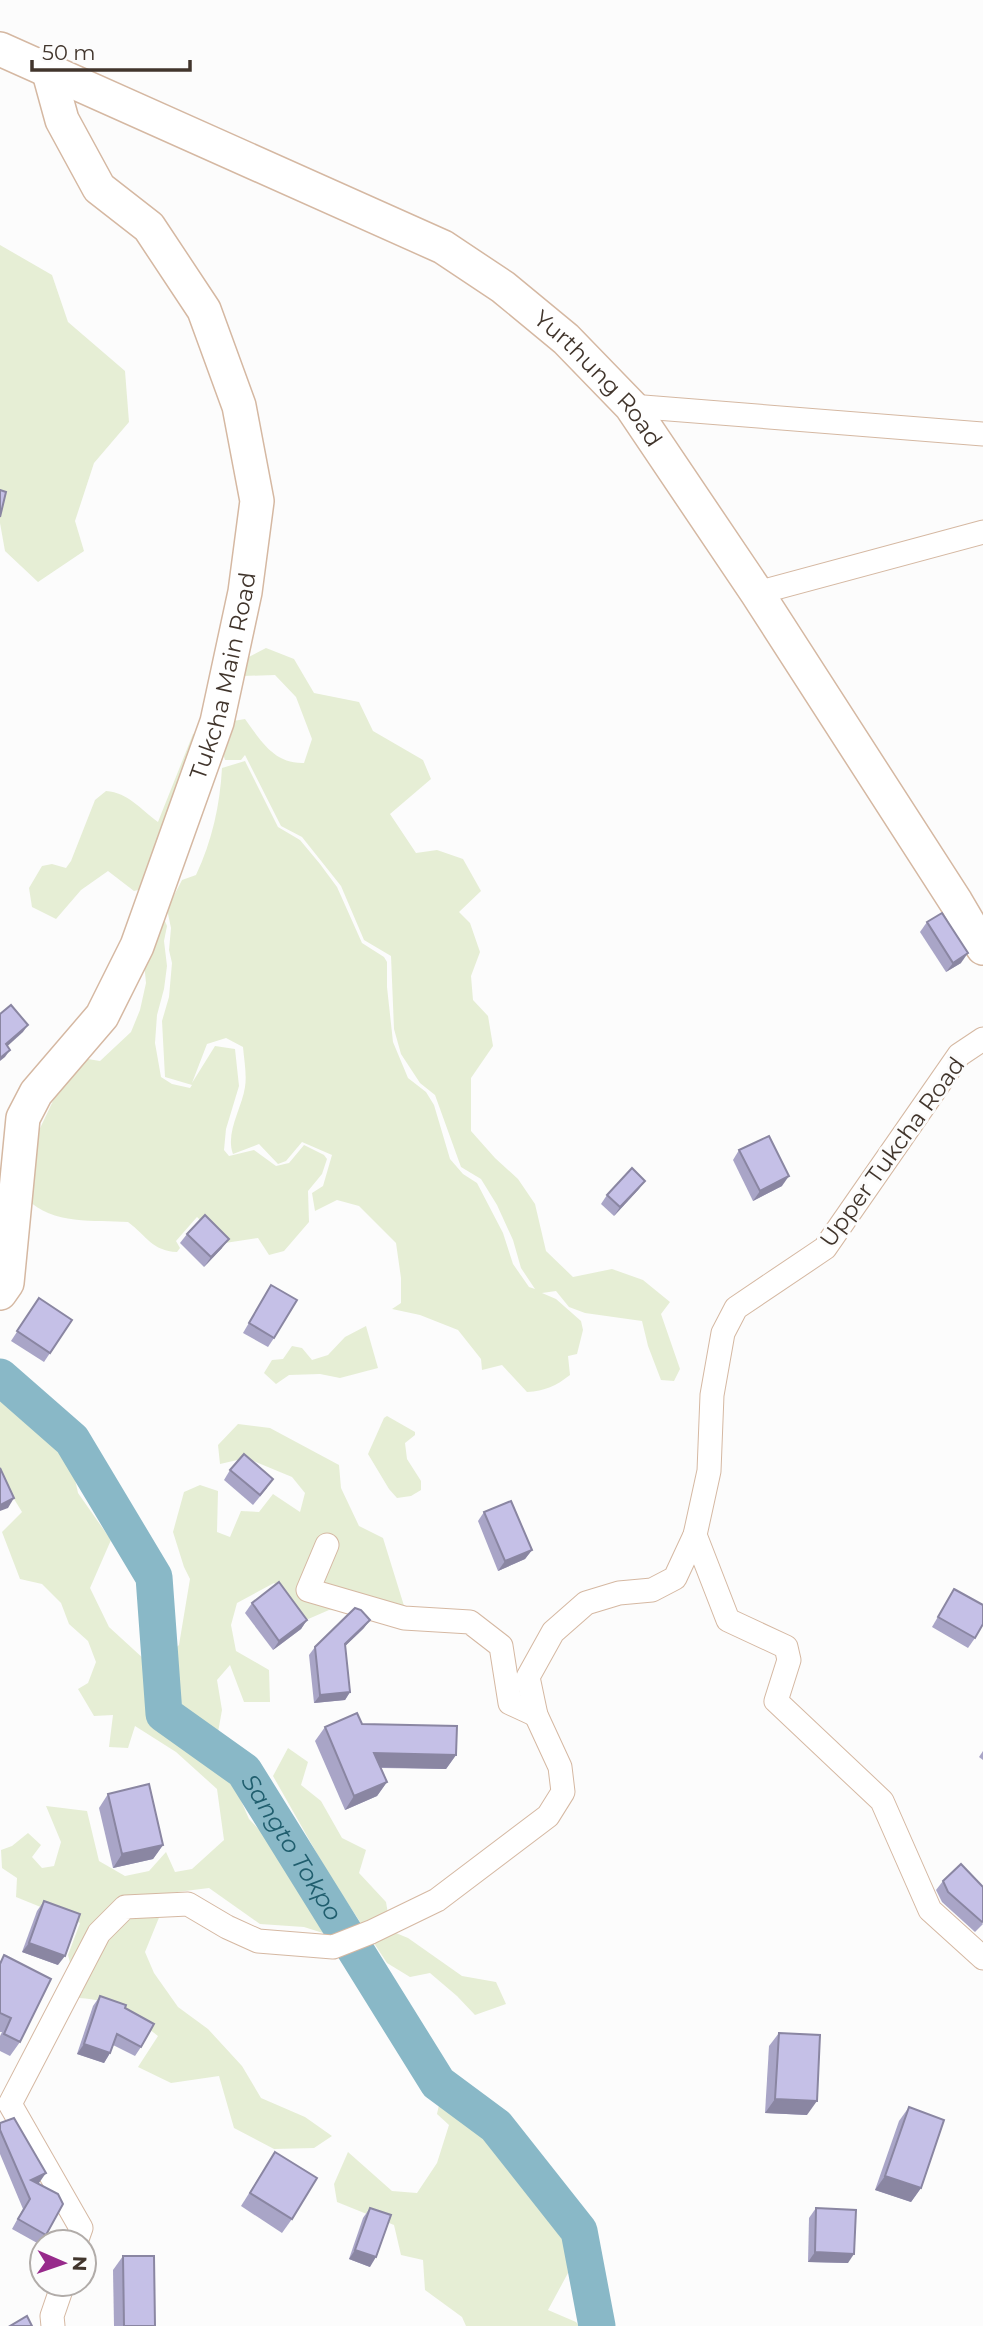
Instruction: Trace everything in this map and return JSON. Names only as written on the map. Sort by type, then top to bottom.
[{"type":"main road","name":"Yurthung Road","points":[[0,49],[443,247],[503,287],[566,339],[631,406],[757,593],[983,948]]},
{"type":"main road","name":"Tukcha Main Road","points":[[0,1293],[7,1283],[23,1118],[36,1093],[102,1016],[142,934],[217,722],[245,592],[257,501],[239,406],[204,310],[149,227],[99,188],[62,120],[48,69]]},
{"type":"street","points":[[631,406],[983,434]]},
{"type":"street","points":[[757,593],[983,532]]},
{"type":"street","name":"Upper Tukcha Road","points":[[81,2228],[10,2104],[99,1933],[125,1907],[188,1903],[227,1927],[258,1941],[333,1947],[437,1900],[548,1816],[563,1792],[560,1767],[536,1715],[528,1677],[553,1632],[586,1603],[619,1593],[652,1590],[675,1578],[695,1535],[709,1471],[712,1395],[716,1370],[723,1333],[736,1308],[825,1248],[959,1055],[983,1039]]},
{"type":"street","points":[[695,1535],[728,1620],[786,1647],[789,1660],[776,1701],[882,1801],[930,1910],[983,1958]]},
{"type":"street","points":[[327,1545],[308,1590],[404,1618],[470,1622],[501,1646],[510,1703],[536,1715]]},
{"type":"street","points":[[53,2326],[52,2316],[58,2298]]},
{"type":"green space","points":[[0,245],[52,275],[68,322],[125,371],[129,422],[94,463],[75,521],[84,551],[38,582],[5,551],[0,523]]},
{"type":"green space","points":[[266,648],[294,659],[314,693],[359,702],[373,731],[423,760],[431,779],[390,814],[416,853],[437,850],[463,859],[481,891],[459,912],[470,923],[480,952],[471,976],[473,1000],[488,1016],[493,1046],[471,1078],[471,1131],[518,1179],[535,1204],[546,1251],[573,1277],[612,1269],[643,1280],[670,1302],[661,1314],[680,1369],[674,1381],[661,1380],[642,1321],[585,1313],[569,1307],[556,1291],[542,1293],[556,1299],[581,1321],[583,1330],[577,1354],[568,1356],[570,1375],[550,1387],[527,1392],[502,1365],[482,1370],[481,1359],[458,1330],[420,1315],[392,1309],[401,1303],[396,1243],[359,1206],[337,1200],[315,1211],[312,1193],[323,1186],[332,1155],[302,1142],[286,1161],[278,1164],[259,1144],[233,1154],[231,1138],[246,1082],[246,1072],[243,1047],[226,1038],[207,1044],[192,1083],[215,1046],[235,1049],[239,1086],[226,1129],[224,1150],[229,1156],[254,1150],[276,1166],[289,1163],[304,1145],[327,1159],[322,1174],[308,1191],[309,1222],[284,1251],[269,1255],[258,1238],[225,1243],[197,1217],[176,1241],[180,1248],[177,1252],[168,1251],[156,1246],[128,1222],[74,1220],[49,1213],[27,1199],[33,1143],[61,1084],[80,1061],[100,1061],[131,1032],[140,1010],[146,983],[143,952],[162,914],[167,926],[164,941],[167,966],[157,1015],[155,1043],[161,1077],[172,1084],[190,1088],[192,1085],[165,1077],[162,1021],[169,997],[172,963],[169,950],[171,928],[167,909],[182,880],[196,875],[202,862],[214,823],[222,768],[245,761],[278,827],[300,840],[320,864],[337,887],[362,943],[384,957],[387,962],[393,1042],[408,1078],[426,1092],[434,1105],[450,1159],[463,1174],[477,1183],[503,1233],[513,1264],[529,1287],[535,1289],[521,1268],[513,1240],[497,1205],[481,1179],[461,1167],[435,1095],[420,1083],[401,1054],[394,1029],[391,956],[364,940],[341,886],[302,837],[281,826],[245,755],[241,760],[225,760],[220,743],[233,721],[245,719],[269,750],[284,760],[304,763],[312,739],[296,697],[275,675],[243,676],[243,660]]},
{"type":"green space","points":[[204,730],[151,887],[134,891],[108,871],[81,890],[56,919],[32,907],[29,888],[42,866],[52,864],[66,868],[95,800],[106,791],[128,798],[158,822],[193,734]]},
{"type":"green space","points":[[366,1326],[378,1368],[340,1378],[320,1374],[289,1375],[276,1384],[264,1373],[272,1360],[283,1359],[292,1346],[302,1348],[312,1360],[328,1355],[345,1337]]},
{"type":"green space","points":[[0,1388],[31,1415],[71,1461],[78,1493],[111,1540],[90,1588],[109,1627],[145,1660],[169,1654],[179,1645],[190,1579],[173,1532],[184,1492],[200,1485],[218,1491],[217,1532],[230,1537],[241,1511],[259,1512],[273,1494],[300,1512],[305,1493],[292,1477],[246,1458],[220,1464],[218,1445],[238,1424],[270,1428],[339,1465],[341,1488],[359,1526],[383,1538],[405,1609],[385,1614],[329,1610],[306,1620],[274,1583],[237,1603],[231,1625],[236,1651],[269,1670],[270,1702],[244,1702],[230,1665],[217,1680],[222,1710],[213,1760],[233,1782],[249,1819],[270,1841],[309,1903],[323,1933],[304,1927],[260,1924],[209,1888],[169,1893],[145,1952],[154,1973],[178,2007],[208,2029],[242,2066],[261,2098],[305,2117],[332,2136],[314,2148],[274,2149],[234,2128],[219,2076],[171,2083],[138,2067],[158,2036],[112,2005],[79,1998],[68,1955],[80,1923],[16,1897],[17,1878],[2,1868],[1,1850],[12,1846],[28,1833],[41,1845],[32,1857],[42,1868],[54,1866],[61,1842],[46,1806],[87,1811],[99,1861],[125,1876],[149,1871],[166,1852],[175,1872],[192,1869],[224,1840],[217,1789],[176,1752],[135,1726],[128,1748],[109,1747],[113,1715],[94,1716],[78,1689],[88,1683],[96,1662],[88,1641],[69,1624],[61,1603],[42,1584],[20,1579],[2,1532],[22,1512],[0,1476]]},
{"type":"green space","points":[[387,1416],[415,1432],[405,1443],[407,1459],[421,1481],[421,1490],[411,1496],[397,1498],[368,1454]]},
{"type":"green space","points":[[288,1748],[308,1762],[301,1785],[321,1801],[342,1838],[366,1850],[359,1873],[386,1902],[391,1931],[408,1938],[462,1976],[496,1982],[506,2004],[475,2015],[430,1973],[410,1977],[387,1963],[328,1873],[273,1776]]},
{"type":"green space","points":[[439,2105],[485,2127],[512,2156],[565,2226],[568,2273],[548,2310],[576,2322],[579,2326],[466,2326],[462,2317],[425,2290],[423,2260],[401,2255],[394,2225],[337,2202],[334,2184],[348,2152],[392,2191],[417,2193],[437,2163],[449,2125],[437,2114]]},
{"type":"building","points":[[0,490],[6,492],[0,517]]},
{"type":"building","points":[[942,913],[968,953],[953,963],[927,922]]},
{"type":"building","points":[[11,1005],[28,1025],[6,1044],[10,1050],[0,1058],[0,1014]]},
{"type":"building","points":[[769,1136],[789,1176],[760,1191],[739,1150]]},
{"type":"building","points":[[632,1168],[645,1181],[620,1207],[607,1195]]},
{"type":"building","points":[[205,1215],[229,1239],[211,1257],[187,1234]]},
{"type":"building","points":[[271,1285],[297,1300],[274,1338],[249,1323]]},
{"type":"building","points":[[39,1298],[72,1320],[50,1353],[17,1331]]},
{"type":"building","points":[[244,1454],[273,1479],[260,1495],[230,1470]]},
{"type":"building","points":[[0,1468],[14,1498],[0,1505]]},
{"type":"building","points":[[511,1501],[532,1550],[505,1561],[484,1512]]},
{"type":"building","points":[[279,1582],[307,1620],[279,1641],[252,1603]]},
{"type":"building","points":[[954,1589],[983,1605],[983,1624],[975,1638],[938,1617]]},
{"type":"building","points":[[355,1608],[361,1610],[370,1620],[345,1644],[350,1692],[320,1695],[315,1647]]},
{"type":"building","points":[[357,1713],[362,1724],[457,1726],[456,1755],[374,1753],[387,1782],[354,1796],[325,1727]]},
{"type":"building","points":[[149,1784],[163,1845],[122,1854],[108,1794]]},
{"type":"building","points":[[961,1864],[983,1887],[982,1922],[948,1892],[943,1881]]},
{"type":"building","points":[[44,1901],[80,1914],[65,1956],[29,1943]]},
{"type":"building","points":[[4,1955],[51,1979],[20,2042],[4,2034],[11,2018],[0,2013],[0,1964]]},
{"type":"building","points":[[100,1996],[126,2005],[125,2008],[154,2024],[141,2047],[117,2034],[110,2053],[84,2044]]},
{"type":"building","points":[[779,2033],[820,2035],[817,2101],[775,2099]]},
{"type":"building","points":[[909,2107],[944,2120],[921,2188],[885,2176]]},
{"type":"building","points":[[14,2118],[46,2173],[31,2180],[58,2194],[63,2204],[50,2228],[34,2228],[18,2219],[30,2199],[0,2130],[0,2123]]},
{"type":"building","points":[[275,2152],[317,2178],[292,2219],[250,2193]]},
{"type":"building","points":[[370,2208],[391,2215],[376,2257],[355,2250]]},
{"type":"building","points":[[816,2208],[856,2210],[854,2254],[815,2252]]},
{"type":"building","points":[[123,2256],[154,2256],[155,2326],[124,2326]]},
{"type":"building","points":[[27,2316],[32,2326],[10,2326]]},
{"type":"waterway","name":"Sangto Tokpo","points":[[0,1377],[72,1440],[154,1577],[164,1714],[244,1771],[438,2083],[496,2126],[579,2231],[597,2326]]}]
